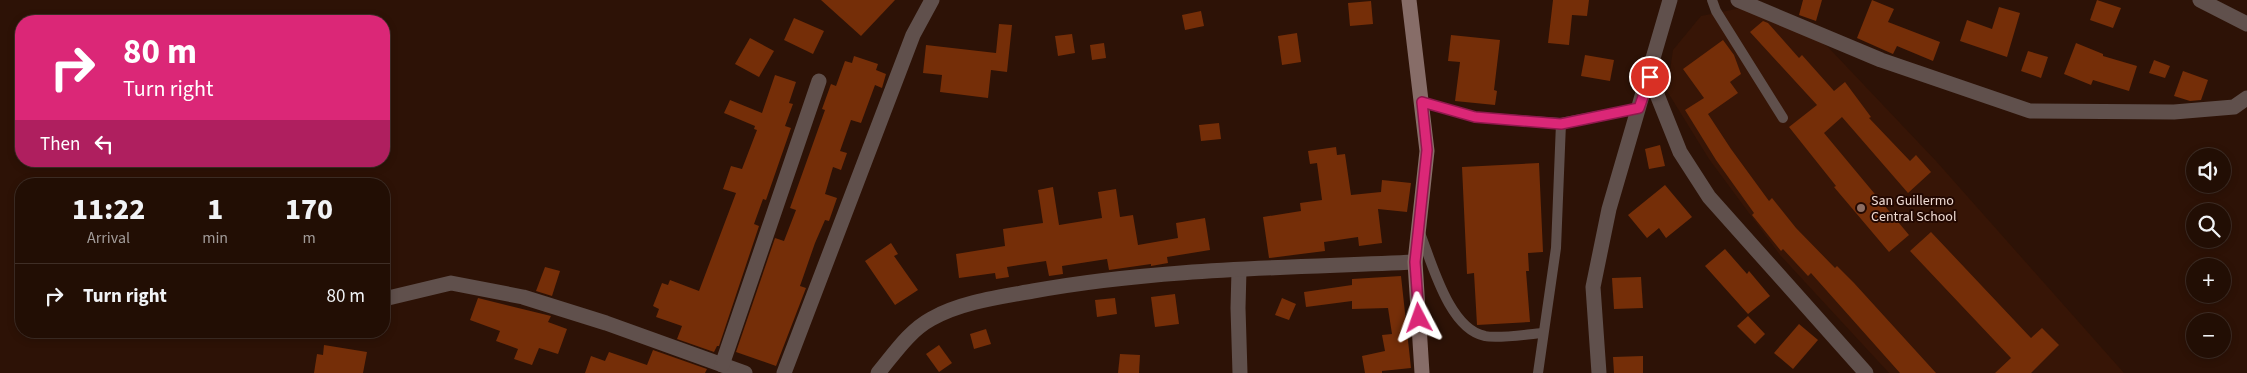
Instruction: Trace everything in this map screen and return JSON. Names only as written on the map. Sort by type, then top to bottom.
[{"type":"street","points":[[784,373],[913,35],[932,0]]},
{"type":"street","points":[[1409,0],[1410,26],[1422,102],[1427,150],[1415,262],[1422,373]]},
{"type":"street","points":[[1599,373],[1593,287],[1609,210],[1650,77],[1670,0]]},
{"type":"street","points":[[1738,0],[1881,60],[2030,111],[2174,112],[2234,107],[2247,98]]},
{"type":"street","points":[[2200,0],[2247,24]]},
{"type":"street","points":[[1650,77],[1680,152],[1709,197],[1866,373]]},
{"type":"street","points":[[722,365],[819,81]]},
{"type":"street","points":[[878,373],[904,341],[931,319],[964,307],[1001,297],[1076,284],[1152,274],[1415,262]]},
{"type":"street","points":[[1239,270],[1240,373]]},
{"type":"street","points":[[390,298],[451,284],[523,297],[606,323],[745,373]]},
{"type":"lane","points":[[1712,0],[1716,11],[1783,118]]},
{"type":"lane","points":[[1422,102],[1475,117],[1561,124],[1639,108]]},
{"type":"lane","points":[[1538,373],[1542,333],[1556,248],[1561,124]]},
{"type":"lane","points":[[1418,230],[1449,305],[1464,326],[1485,336],[1542,333]]},
{"type":"shaded area","name":"San Guillermo Central School","points":[[1746,7],[1794,24],[1828,47],[1936,161],[2124,373],[1889,373],[1780,255],[1709,159],[1667,91],[1673,50],[1701,16]]},
{"type":"building","points":[[821,0],[895,0],[861,36]]},
{"type":"building","points":[[1553,0],[1589,0],[1587,16],[1572,15],[1569,45],[1548,43]]},
{"type":"building","points":[[1803,0],[1822,0],[1816,21],[1799,15]]},
{"type":"building","points":[[1872,0],[1894,9],[1888,22],[1940,42],[1933,61],[1897,46],[1893,54],[1857,38]]},
{"type":"building","points":[[2097,0],[2121,8],[2113,28],[2090,20]]},
{"type":"building","points":[[1371,1],[1373,24],[1350,26],[1348,3]]},
{"type":"building","points":[[1999,7],[2020,13],[2007,57],[1960,41],[1967,20],[1992,29]]},
{"type":"building","points":[[1201,11],[1204,26],[1185,30],[1182,15]]},
{"type":"building","points":[[794,18],[824,31],[813,54],[784,40]]},
{"type":"building","points":[[1763,21],[1768,23],[1799,58],[1802,55],[1834,91],[1845,82],[1871,117],[1869,118],[1910,161],[1916,155],[1931,172],[1908,193],[1842,117],[1824,133],[1909,235],[1889,252],[1834,187],[1836,186],[1789,127],[1817,105],[1750,32]]},
{"type":"building","points":[[999,24],[1012,25],[1007,72],[991,70],[988,98],[940,92],[942,75],[923,73],[926,45],[996,53]]},
{"type":"building","points":[[1297,33],[1301,62],[1282,65],[1278,36]]},
{"type":"building","points":[[1072,34],[1075,53],[1058,56],[1055,36]]},
{"type":"building","points":[[1451,35],[1500,40],[1494,90],[1497,91],[1495,105],[1455,101],[1460,62],[1448,61]]},
{"type":"building","points":[[750,38],[774,51],[759,77],[735,64]]},
{"type":"building","points":[[1723,40],[1734,55],[1741,74],[1730,82],[1738,93],[1708,114],[1769,201],[1772,198],[1796,228],[1835,268],[1837,266],[1854,283],[1936,373],[1900,373],[1811,273],[1808,276],[1783,249],[1781,251],[1752,215],[1754,213],[1716,160],[1685,110],[1704,98],[1683,69]]},
{"type":"building","points":[[1104,43],[1106,58],[1092,60],[1090,45]]},
{"type":"building","points":[[2076,43],[2103,54],[2103,56],[2137,66],[2129,91],[2093,80],[2091,85],[2064,74]]},
{"type":"building","points":[[2028,51],[2048,57],[2041,78],[2021,71]]},
{"type":"building","points":[[1585,55],[1614,60],[1610,81],[1581,76]]},
{"type":"building","points":[[854,56],[878,64],[876,70],[886,74],[882,88],[875,85],[861,123],[851,120],[840,151],[847,153],[841,170],[833,167],[825,194],[837,198],[829,221],[825,220],[815,243],[800,286],[806,288],[776,366],[736,352],[775,238],[784,241],[796,210],[790,208],[825,110],[822,109],[831,84],[836,86],[845,61],[852,63]]},
{"type":"building","points":[[2154,60],[2170,66],[2165,78],[2149,73]]},
{"type":"building","points":[[2183,71],[2208,80],[2201,100],[2190,101],[2174,96]]},
{"type":"building","points":[[775,75],[796,82],[789,103],[793,104],[785,126],[791,128],[766,200],[763,199],[754,224],[759,226],[719,346],[717,346],[714,352],[677,339],[682,326],[656,317],[659,309],[653,306],[662,283],[668,285],[670,280],[699,291],[736,193],[723,189],[731,166],[742,169],[757,130],[754,129],[755,126],[724,113],[730,100],[762,113]]},
{"type":"building","points":[[1219,123],[1221,139],[1201,141],[1199,125]]},
{"type":"building","points":[[1660,145],[1665,166],[1649,169],[1645,149]]},
{"type":"building","points":[[1336,147],[1337,155],[1345,154],[1351,195],[1381,192],[1382,180],[1411,183],[1407,212],[1378,209],[1382,243],[1359,246],[1358,237],[1324,242],[1325,251],[1269,258],[1263,217],[1301,211],[1300,203],[1322,200],[1317,163],[1310,164],[1308,151]]},
{"type":"building","points":[[1539,163],[1543,252],[1528,253],[1529,271],[1526,271],[1530,322],[1477,325],[1474,273],[1467,274],[1462,167]]},
{"type":"building","points":[[1665,185],[1692,217],[1666,238],[1659,228],[1647,238],[1628,215]]},
{"type":"building","points":[[1053,187],[1059,225],[1102,218],[1098,192],[1116,189],[1120,217],[1133,215],[1138,245],[1178,238],[1176,223],[1205,218],[1210,250],[1167,257],[1168,263],[1151,266],[1151,264],[1109,270],[1107,259],[1062,266],[1063,274],[1049,276],[1046,261],[1007,267],[1009,277],[996,279],[995,273],[959,278],[956,254],[1005,246],[1003,229],[1043,223],[1038,190]]},
{"type":"building","points":[[1931,232],[2031,338],[2042,328],[2059,345],[2031,373],[1995,373],[2011,358],[1910,251]]},
{"type":"building","points":[[891,243],[898,254],[894,256],[918,290],[895,305],[865,261]]},
{"type":"building","points":[[1725,249],[1747,274],[1749,271],[1770,296],[1748,314],[1705,266]]},
{"type":"building","points":[[545,267],[560,271],[552,296],[536,291]]},
{"type":"building","points":[[1401,276],[1411,368],[1382,371],[1382,373],[1365,373],[1362,356],[1385,351],[1382,335],[1392,334],[1388,308],[1352,309],[1352,301],[1306,307],[1304,292],[1352,285],[1352,279]]},
{"type":"building","points":[[1641,277],[1643,308],[1614,309],[1612,278]]},
{"type":"building","points":[[1175,294],[1179,324],[1155,327],[1151,297]]},
{"type":"building","points":[[478,298],[551,316],[548,322],[567,329],[558,354],[539,348],[532,365],[514,359],[518,349],[496,341],[500,331],[470,320]]},
{"type":"building","points":[[1115,298],[1117,314],[1097,317],[1095,300]]},
{"type":"building","points":[[1282,298],[1296,304],[1289,320],[1275,315]]},
{"type":"building","points":[[1748,316],[1765,334],[1755,344],[1737,326]]},
{"type":"building","points":[[1799,324],[1818,340],[1793,369],[1774,353]]},
{"type":"building","points":[[986,329],[991,344],[974,349],[970,334]]},
{"type":"building","points":[[324,345],[367,352],[363,373],[314,373],[317,354],[323,355]]},
{"type":"building","points":[[939,345],[952,363],[939,372],[926,354]]},
{"type":"building","points":[[653,350],[707,369],[705,373],[585,373],[591,356],[605,361],[609,352],[647,365]]},
{"type":"building","points":[[1120,354],[1140,355],[1139,373],[1118,373]]},
{"type":"building","points":[[1643,356],[1643,373],[1614,373],[1613,357]]},
{"type":"place","name":"San Guillermo Central School","points":[[1861,208]]},
{"type":"route","points":[[1419,318],[1415,262],[1427,150],[1422,102],[1475,117],[1561,124],[1639,108],[1650,77]]}]
